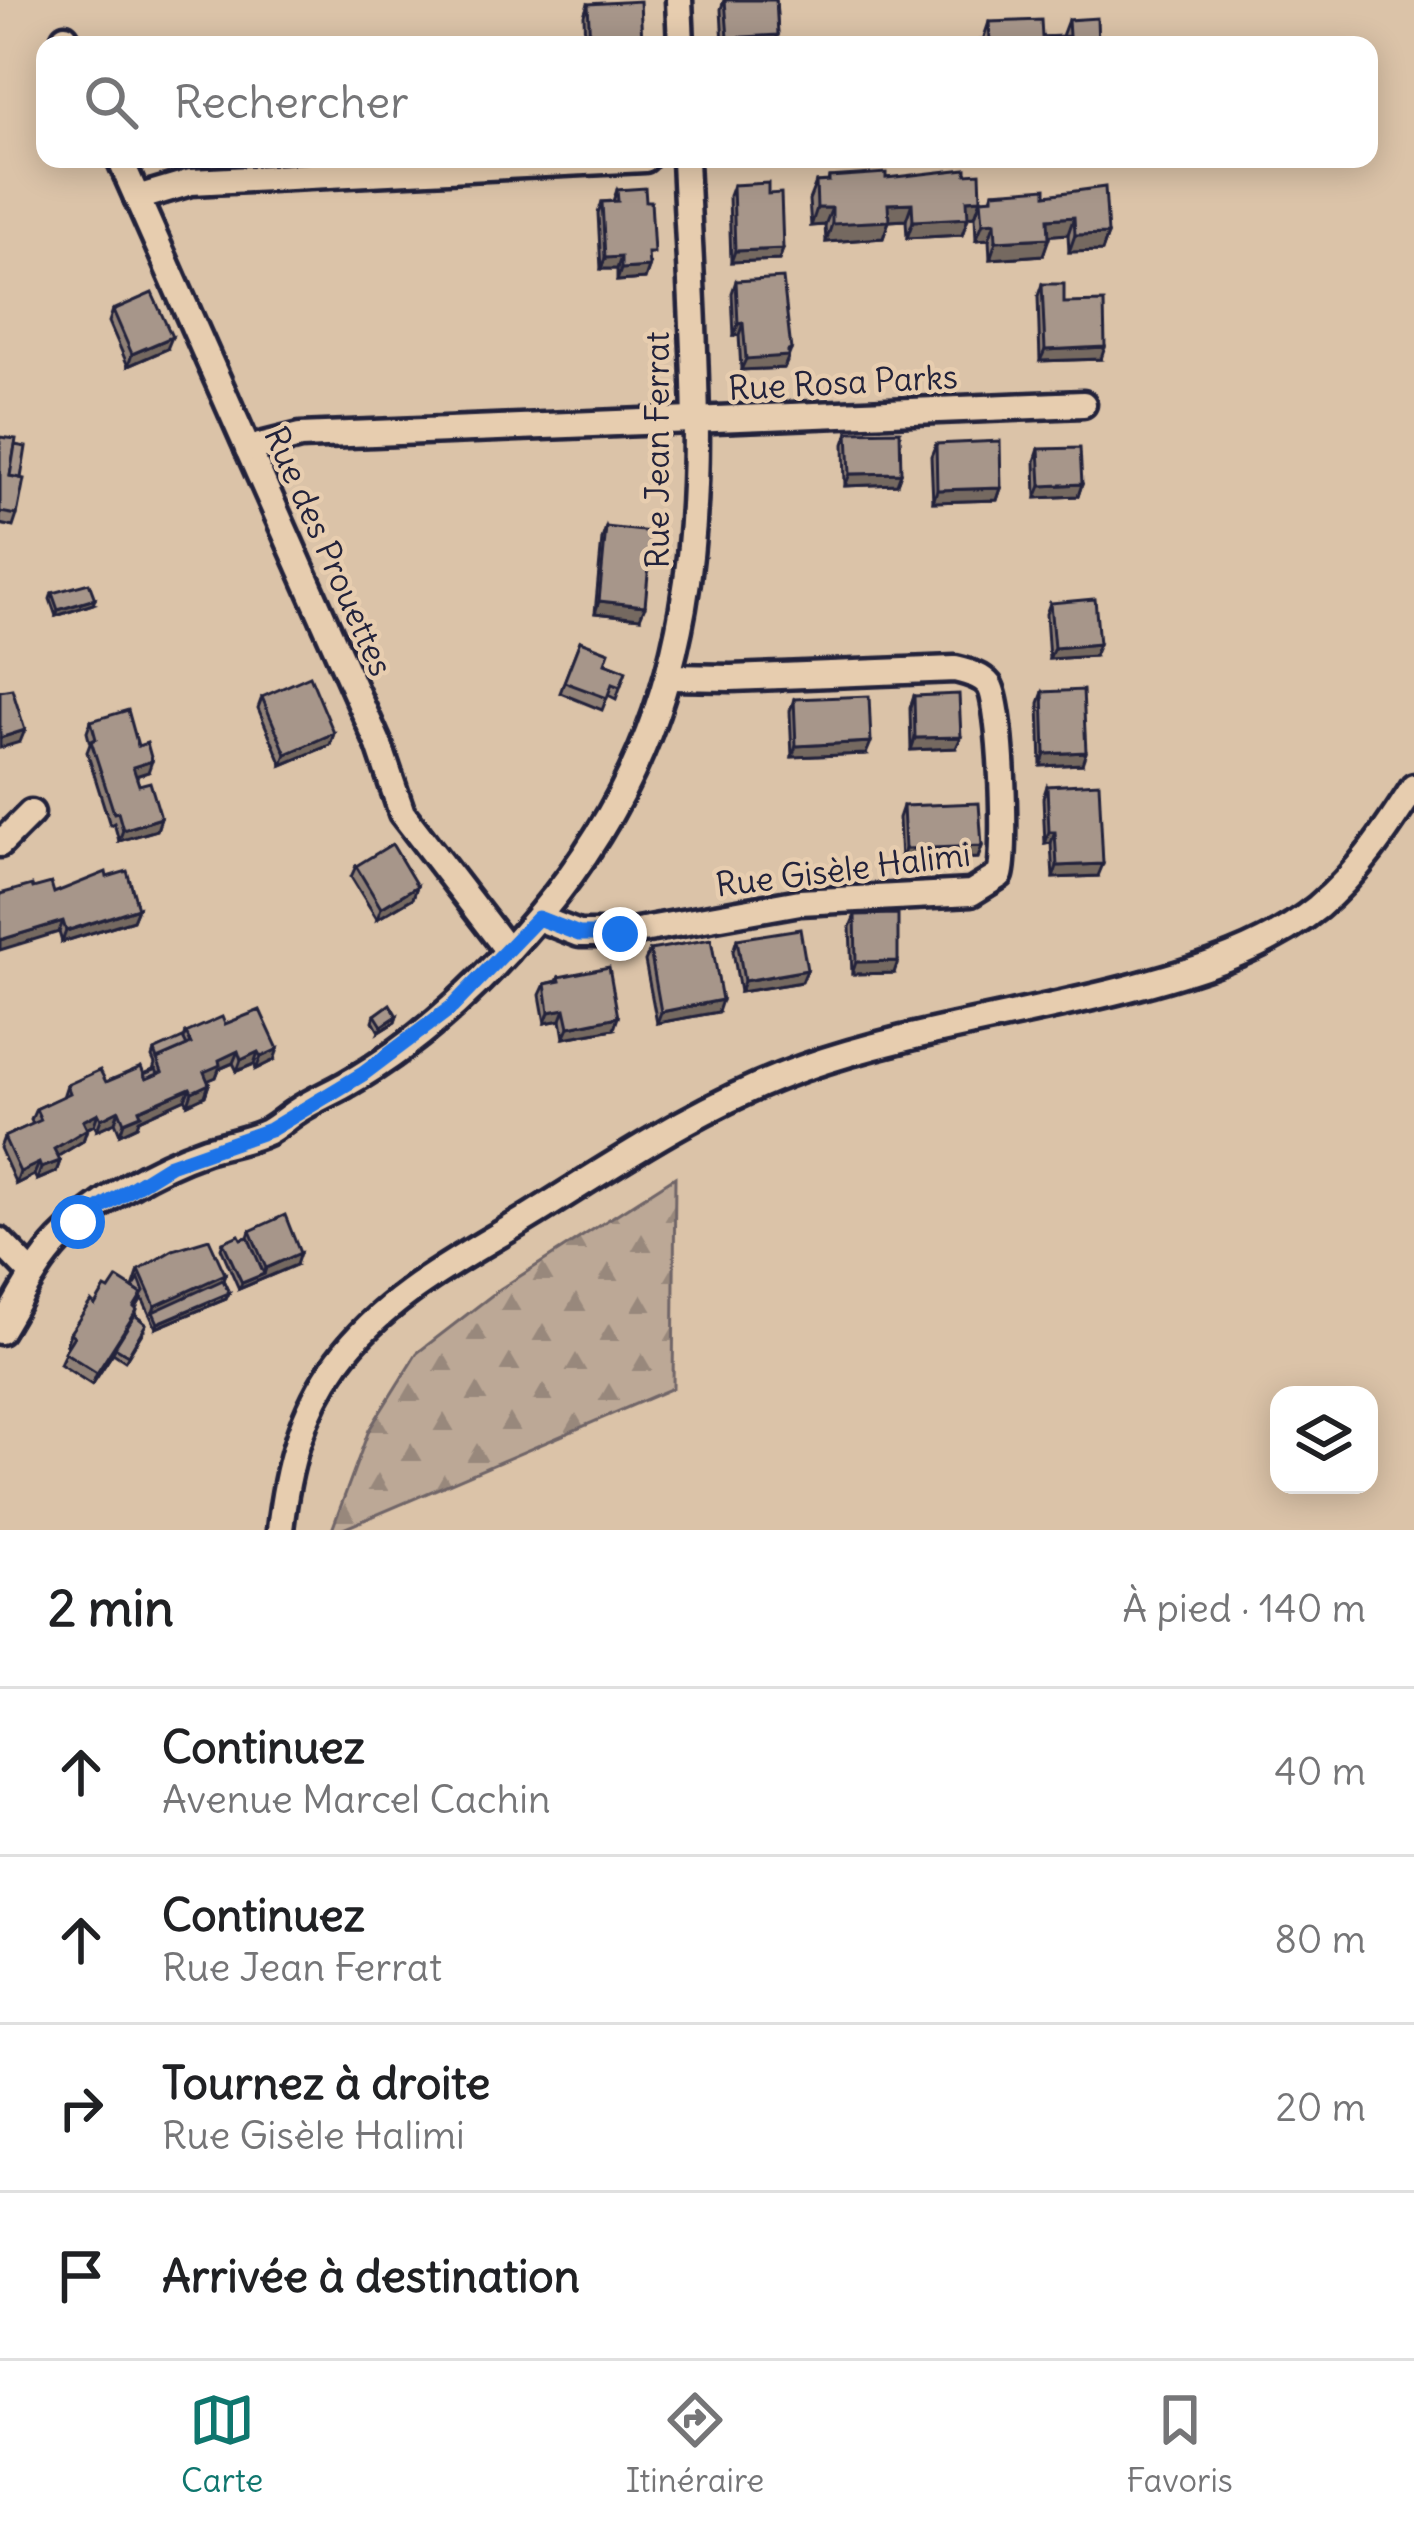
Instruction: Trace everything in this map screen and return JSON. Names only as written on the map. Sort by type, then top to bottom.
[{"type":"street","points":[[679,0],[681,36]]},
{"type":"street","name":"Rue des Prouettes","points":[[123,168],[379,745],[402,813],[508,951]]},
{"type":"street","points":[[137,198],[191,182],[467,168]]},
{"type":"street","name":"Rue Jean Ferrat","points":[[0,1330],[60,1240],[99,1206],[188,1156],[254,1137],[384,1060],[452,1007],[578,869],[623,791],[669,676],[687,602],[693,552],[695,423],[685,168]]},
{"type":"street","name":"Rue Rosa Parks","points":[[248,449],[300,436],[1083,404]]},
{"type":"street","name":"Rue Gisèle Halimi","points":[[538,918],[579,934],[620,934],[800,902],[958,895],[982,889],[1000,874],[1004,850],[998,712],[990,686],[980,677],[955,669],[669,676]]},
{"type":"street","points":[[280,1530],[291,1460],[308,1412],[336,1363],[389,1308],[580,1184],[689,1121],[801,1068],[1109,994],[1248,950],[1292,925],[1336,890],[1374,848],[1414,787]]},
{"type":"street","points":[[0,844],[32,813]]},
{"type":"street","points":[[0,1241],[33,1276]]},
{"type":"green space","points":[[675,1177],[673,1388],[332,1530],[369,1430],[417,1353],[500,1289]]},
{"type":"building","points":[[725,0],[776,0],[778,35],[728,36]]},
{"type":"building","points":[[640,1],[642,36],[590,36],[588,4]]},
{"type":"building","points":[[1097,18],[1098,36],[1069,36],[1068,20]]},
{"type":"building","points":[[1041,20],[1042,36],[990,36],[989,22]]},
{"type":"building","points":[[966,169],[966,174],[980,173],[981,199],[967,200],[968,218],[913,221],[912,203],[888,204],[889,221],[832,224],[832,208],[817,208],[816,182],[829,181],[829,177],[886,173],[886,178]]},
{"type":"building","points":[[768,183],[768,194],[781,193],[783,249],[735,251],[733,185]]},
{"type":"building","points":[[1105,187],[1108,234],[1075,235],[1074,217],[1048,219],[1049,238],[996,241],[995,222],[983,223],[981,199],[993,198],[993,192],[1046,188],[1046,195]]},
{"type":"building","points":[[645,188],[646,201],[651,201],[654,253],[648,253],[649,267],[621,269],[621,257],[605,258],[602,202],[618,201],[617,190]]},
{"type":"building","points":[[783,278],[791,350],[788,356],[746,359],[736,281]]},
{"type":"building","points":[[1042,284],[1064,284],[1064,303],[1104,302],[1105,347],[1045,350]]},
{"type":"building","points":[[152,293],[172,337],[132,354],[113,310]]},
{"type":"building","points":[[900,431],[901,473],[850,474],[848,432]]},
{"type":"building","points":[[0,437],[16,439],[10,476],[24,479],[17,515],[0,512]]},
{"type":"building","points":[[1000,441],[1001,488],[937,490],[936,444]]},
{"type":"building","points":[[15,445],[26,447],[21,478],[10,476]]},
{"type":"building","points":[[1080,448],[1082,484],[1041,486],[1039,449]]},
{"type":"building","points":[[606,527],[652,532],[645,606],[599,601]]},
{"type":"building","points":[[89,583],[95,599],[58,610],[52,593]]},
{"type":"building","points":[[1095,599],[1099,644],[1054,648],[1050,603]]},
{"type":"building","points":[[580,641],[609,652],[605,663],[626,671],[620,687],[612,684],[607,698],[564,682]]},
{"type":"building","points":[[310,676],[334,733],[286,754],[262,697]]},
{"type":"building","points":[[12,689],[25,730],[0,738],[0,691]]},
{"type":"building","points":[[1083,690],[1086,752],[1045,754],[1043,692]]},
{"type":"building","points":[[959,694],[961,737],[915,738],[914,696]]},
{"type":"building","points":[[869,696],[871,742],[796,746],[794,699]]},
{"type":"building","points":[[128,710],[138,746],[147,743],[152,761],[133,767],[139,785],[150,782],[161,818],[123,830],[91,741],[96,739],[91,721]]},
{"type":"building","points":[[1099,783],[1103,864],[1057,866],[1055,832],[1049,832],[1047,786]]},
{"type":"building","points":[[979,803],[982,846],[905,849],[903,806]]},
{"type":"building","points":[[392,844],[417,886],[381,908],[356,866]]},
{"type":"building","points":[[127,871],[138,908],[66,931],[63,921],[0,940],[0,894],[51,883],[54,893],[106,872],[107,877]]},
{"type":"building","points":[[898,914],[898,961],[856,962],[855,915]]},
{"type":"building","points":[[800,929],[807,970],[744,981],[737,939]]},
{"type":"building","points":[[711,939],[722,1000],[661,1012],[650,950]]},
{"type":"building","points":[[609,967],[618,1017],[569,1027],[565,1009],[549,1012],[545,984]]},
{"type":"building","points":[[390,1004],[397,1016],[382,1026],[375,1015]]},
{"type":"building","points":[[260,1010],[278,1049],[241,1060],[238,1051],[219,1060],[220,1065],[204,1072],[209,1084],[139,1110],[141,1115],[124,1122],[119,1110],[101,1119],[98,1113],[83,1121],[87,1129],[54,1149],[60,1161],[41,1168],[39,1163],[20,1172],[4,1137],[41,1120],[36,1109],[70,1093],[67,1085],[100,1070],[106,1082],[141,1067],[146,1079],[162,1072],[157,1059],[191,1044],[186,1033],[222,1017],[225,1024]]},
{"type":"building","points":[[183,1038],[187,1046],[157,1059],[154,1051]]},
{"type":"building","points":[[285,1215],[300,1253],[266,1268],[250,1231]]},
{"type":"building","points":[[239,1235],[248,1237],[264,1274],[242,1283],[223,1242]]},
{"type":"building","points":[[209,1239],[225,1274],[155,1306],[139,1270],[173,1250]]},
{"type":"building","points":[[117,1278],[142,1294],[97,1373],[64,1352],[91,1301],[95,1305]]},
{"type":"building","points":[[223,1280],[229,1293],[158,1323],[153,1312]]},
{"type":"building","points":[[135,1315],[146,1324],[128,1355],[115,1347]]},
{"type":"route","points":[[78,1222],[170,1165],[270,1130],[363,1074],[452,1007],[538,918],[579,934],[620,934]]}]
